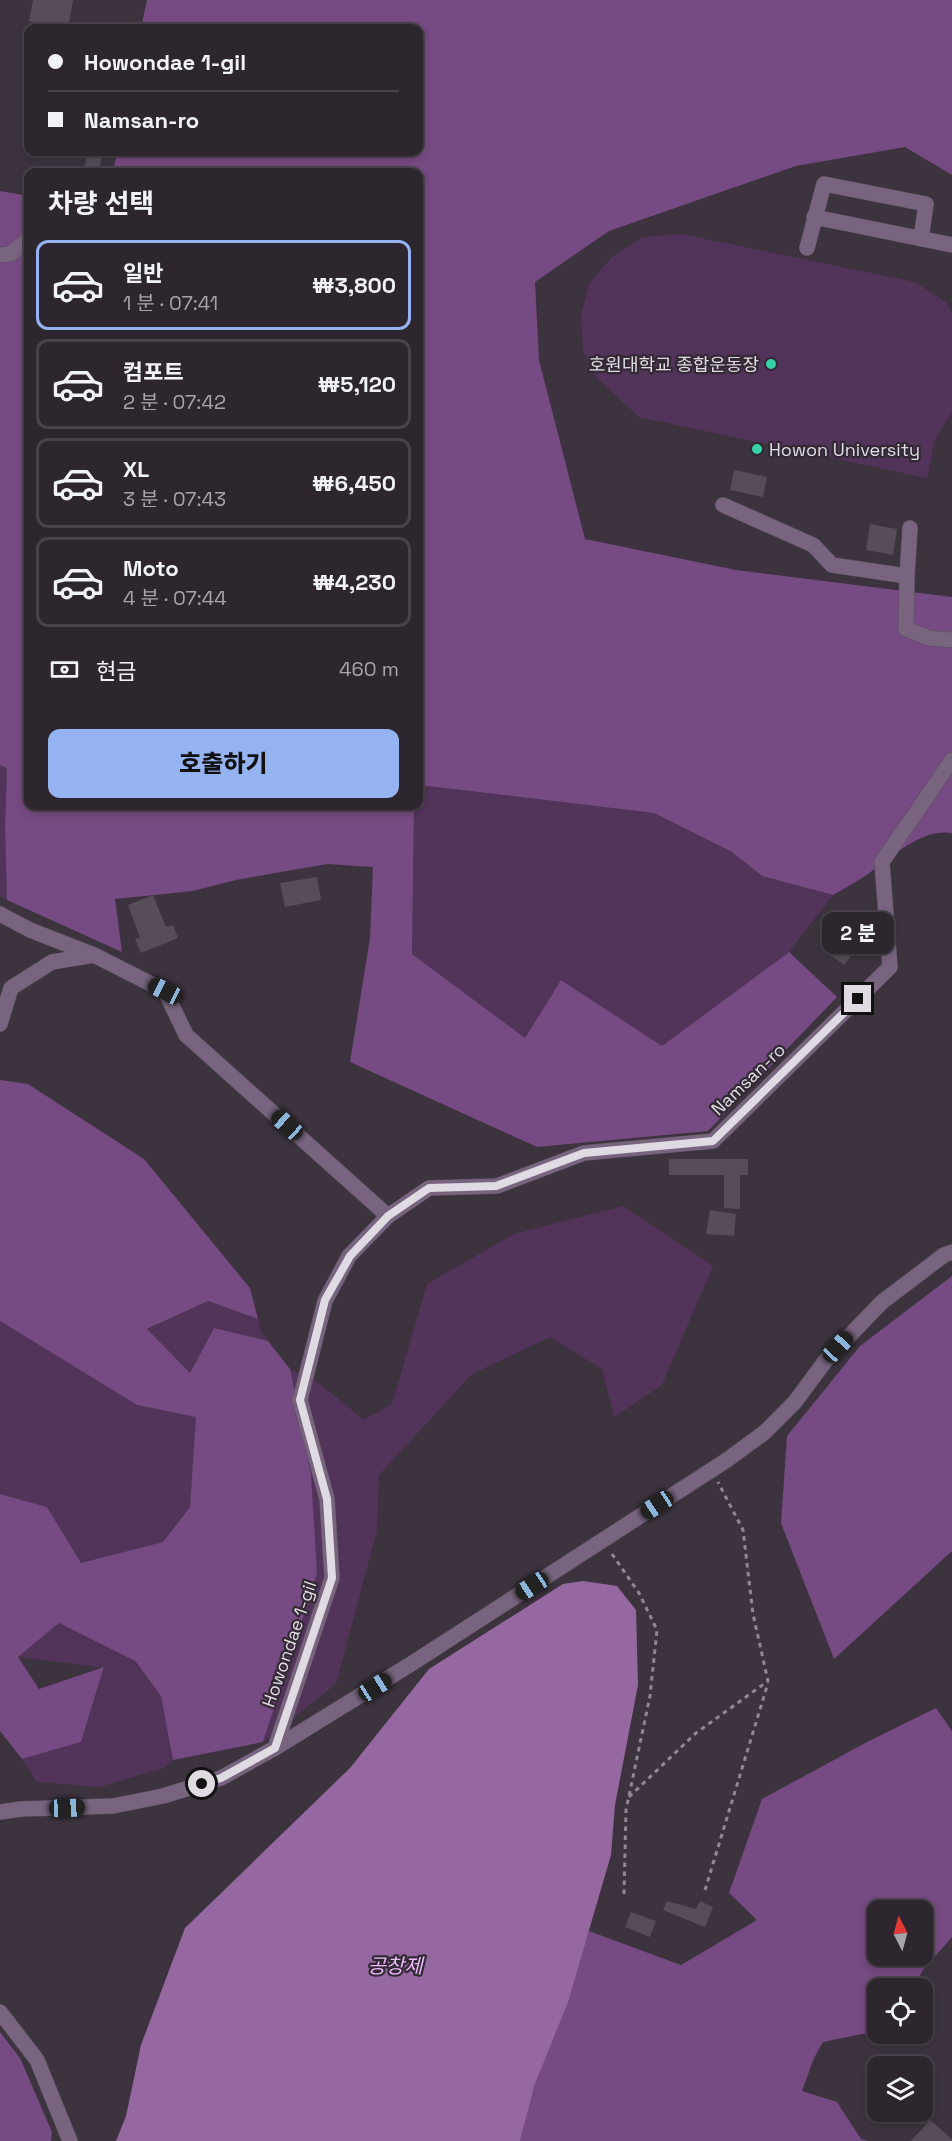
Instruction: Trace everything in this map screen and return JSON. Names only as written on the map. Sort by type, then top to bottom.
[{"type":"street","points":[[807,248],[824,184],[926,204],[921,239]]},
{"type":"street","points":[[814,217],[952,245]]},
{"type":"street","points":[[0,255],[10,254],[24,243]]},
{"type":"street","points":[[723,505],[813,545],[832,565],[907,576]]},
{"type":"street","points":[[910,528],[906,629],[929,638],[952,640]]},
{"type":"street","name":"Namsan-ro","points":[[388,1216],[429,1188],[496,1186],[584,1153],[713,1141],[890,967],[882,861],[952,760]]},
{"type":"street","points":[[0,914],[30,930],[94,955],[165,991],[186,1035],[388,1216]]},
{"type":"street","points":[[0,1024],[11,988],[52,962],[94,955]]},
{"type":"street","name":"Howondae 1-gil","points":[[275,1748],[332,1578],[327,1499],[300,1400],[325,1300],[350,1256],[388,1216]]},
{"type":"street","points":[[0,1812],[21,1809],[112,1806],[163,1796],[221,1778],[275,1748],[411,1664],[712,1470],[765,1432],[795,1402],[826,1360],[882,1302],[944,1255],[952,1252]]},
{"type":"street","points":[[0,2012],[37,2060],[70,2141]]},
{"type":"path","points":[[705,1890],[768,1681],[753,1614],[743,1530],[712,1470]]},
{"type":"path","points":[[603,1540],[639,1593],[657,1630],[650,1696],[626,1810],[624,1895]]},
{"type":"path","points":[[629,1797],[696,1733],[768,1681]]},
{"type":"shaded area","points":[[147,0],[952,0],[952,175],[905,147],[796,166],[609,231],[535,282],[539,360],[585,539],[736,570],[952,597],[952,833],[928,836],[904,847],[862,878],[833,895],[762,876],[732,852],[654,813],[423,785],[423,168],[114,168],[116,156],[423,156],[423,24],[142,24]]},
{"type":"shaded area","points":[[0,191],[24,195],[24,810],[414,810],[412,954],[525,1038],[561,980],[662,1046],[789,952],[837,997],[708,1131],[537,1147],[350,1062],[370,938],[373,867],[327,864],[236,880],[193,891],[115,899],[122,952],[7,900],[5,826],[7,768],[0,765]]},
{"type":"shaded area","name":"호원대학교 종합운동장","points":[[681,234],[915,282],[947,303],[952,314],[952,412],[935,439],[927,478],[639,417],[596,377],[583,351],[581,314],[590,282],[612,257],[643,237]]},
{"type":"shaded area","points":[[0,765],[7,767],[5,826],[7,900],[0,896]]},
{"type":"shaded area","points":[[423,785],[654,813],[732,852],[762,876],[833,895],[789,952],[662,1046],[561,980],[525,1038],[412,954],[414,810],[423,810]]},
{"type":"shaded area","points":[[0,1080],[28,1084],[144,1159],[250,1288],[258,1319],[208,1301],[147,1329],[190,1373],[214,1328],[268,1341],[290,1369],[311,1475],[317,1573],[263,1742],[173,1760],[161,1696],[135,1661],[59,1623],[18,1657],[39,1689],[104,1667],[81,1742],[22,1759],[0,1731],[0,1494],[47,1507],[81,1563],[163,1542],[190,1507],[196,1417],[137,1405],[0,1321]]},
{"type":"shaded area","points":[[623,1206],[713,1266],[662,1385],[614,1417],[602,1369],[550,1337],[472,1374],[379,1475],[377,1530],[336,1684],[263,1742],[317,1573],[290,1369],[315,1380],[364,1420],[392,1404],[427,1284],[514,1234]]},
{"type":"shaded area","points":[[952,1276],[952,1551],[834,1659],[781,1523],[787,1436],[860,1346]]},
{"type":"shaded area","points":[[208,1301],[258,1319],[261,1332],[268,1341],[214,1328],[190,1373],[147,1330]]},
{"type":"shaded area","points":[[0,1321],[137,1405],[197,1417],[190,1507],[163,1542],[81,1563],[47,1507],[0,1494]]},
{"type":"shaded area","points":[[59,1623],[134,1661],[161,1696],[173,1760],[164,1768],[99,1787],[37,1782],[22,1759],[81,1742],[104,1668],[18,1657]]},
{"type":"shaded area","points":[[936,1708],[952,1731],[952,1937],[933,1959],[933,1900],[867,1900],[867,1966],[927,1966],[919,1978],[867,1978],[867,2033],[823,2042],[814,2058],[802,2091],[837,2102],[861,2139],[868,2141],[520,2141],[535,2084],[589,1931],[681,1965],[757,1920],[729,1893],[762,1799],[867,1742]]},
{"type":"shaded area","points":[[0,2032],[20,2058],[52,2132],[51,2141],[0,2141]]},
{"type":"water","name":"공창제","points":[[583,1581],[617,1586],[636,1610],[638,1685],[615,1805],[611,1855],[568,2002],[535,2084],[520,2141],[116,2141],[126,2116],[141,2045],[185,1928],[350,1768],[429,1669],[563,1584]]},
{"type":"building","points":[[33,0],[73,0],[69,24],[29,21]]},
{"type":"building","points":[[86,156],[101,156],[100,168],[85,168]]},
{"type":"building","points":[[734,470],[767,477],[763,497],[730,490]]},
{"type":"building","points":[[870,524],[897,529],[893,555],[866,550]]},
{"type":"building","points":[[317,877],[321,900],[285,907],[280,883]]},
{"type":"building","points":[[153,895],[166,927],[173,925],[178,938],[141,953],[135,939],[140,937],[128,905]]},
{"type":"building","points":[[846,914],[869,932],[844,965],[821,948]]},
{"type":"building","points":[[669,1159],[748,1159],[748,1175],[740,1175],[740,1209],[724,1208],[724,1175],[669,1175]]},
{"type":"building","points":[[710,1210],[736,1214],[734,1236],[706,1234]]},
{"type":"building","points":[[667,1901],[696,1909],[700,1901],[713,1907],[705,1927],[663,1910]]},
{"type":"building","points":[[631,1912],[656,1921],[650,1937],[625,1927]]},
{"type":"building","points":[[928,2122],[932,2122],[952,2139],[952,2141],[911,2141]]},
{"type":"place","name":"호원대학교 종합운동장","points":[[771,364]]},
{"type":"place","name":"Howon University","points":[[757,449]]},
{"type":"route","points":[[202,1784],[221,1778],[275,1748],[332,1578],[327,1499],[300,1400],[325,1300],[350,1256],[388,1216],[429,1188],[496,1186],[584,1153],[713,1141],[858,999]]}]
